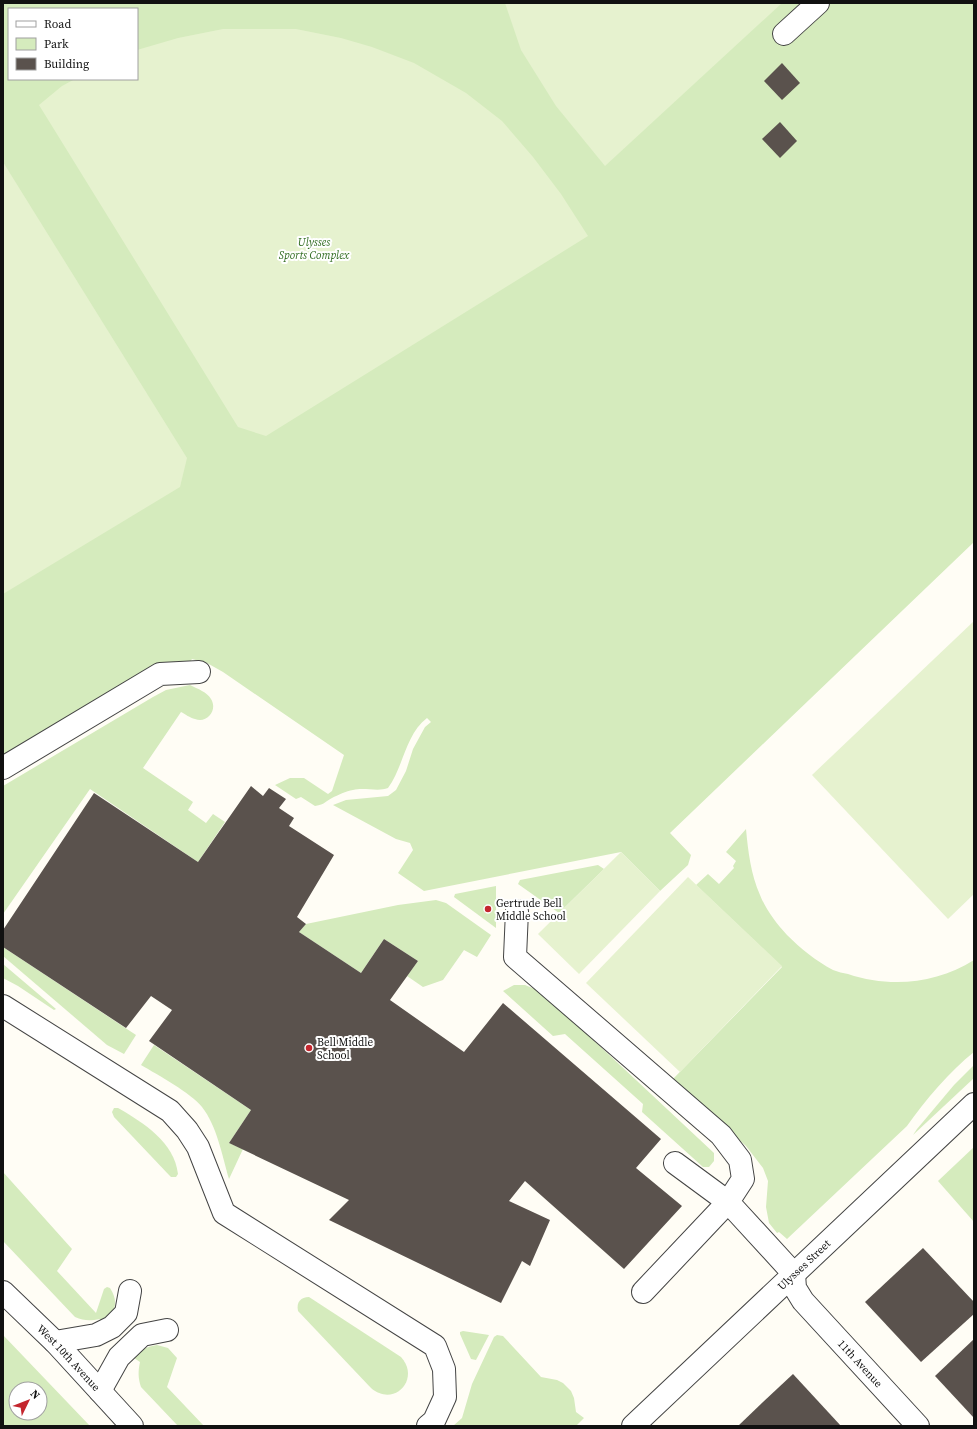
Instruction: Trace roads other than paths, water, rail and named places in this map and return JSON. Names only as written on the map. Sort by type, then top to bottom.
[{"type":"street","points":[[784,34],[818,3]]},
{"type":"street","points":[[3,768],[160,674],[199,672]]},
{"type":"street","points":[[517,911],[515,957],[721,1135],[740,1160],[744,1179],[728,1202],[643,1292]]},
{"type":"street","points":[[3,1006],[170,1111],[188,1130],[198,1147],[224,1213],[435,1346],[444,1370],[445,1397],[434,1420],[428,1426]]},
{"type":"street","name":"Ulysses Street","points":[[633,1426],[974,1104]]},
{"type":"street","points":[[675,1163],[728,1202],[794,1274]]},
{"type":"street","name":"11th Avenue","points":[[794,1274],[795,1288],[803,1301],[916,1425]]},
{"type":"street","points":[[54,1342],[96,1335],[112,1327],[126,1313],[130,1291]]},
{"type":"street","name":"West 10th Avenue","points":[[3,1292],[54,1342],[132,1426]]},
{"type":"street","points":[[100,1391],[119,1358],[142,1335],[167,1330]]},
{"type":"place","name":"Gertrude Bell Middle School","points":[[488,909]]},
{"type":"place","name":"Bell Middle School","points":[[309,1048]]},
{"type":"park label","name":"Ulysses Sports Complex","points":[[314,248]]}]
